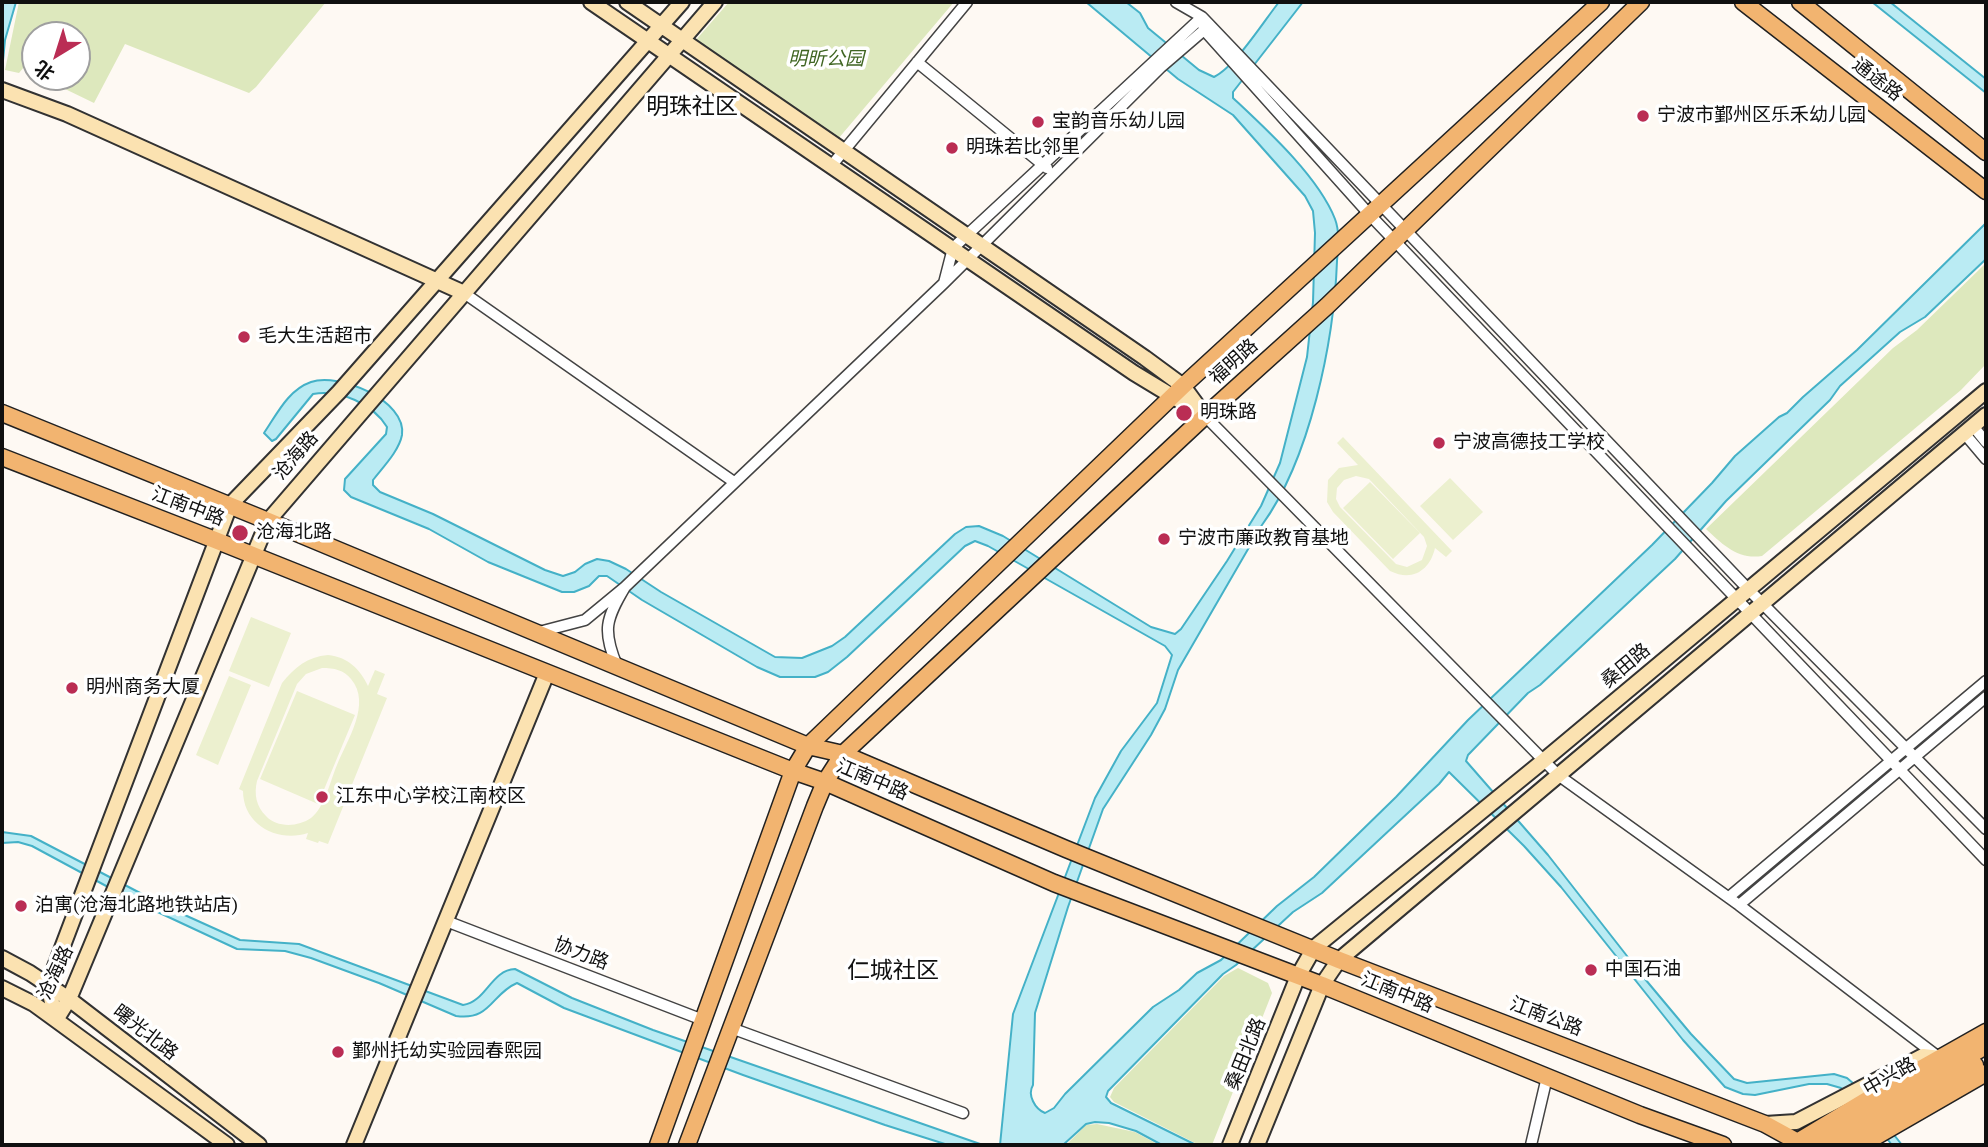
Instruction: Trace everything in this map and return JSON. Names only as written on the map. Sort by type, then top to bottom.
[{"type":"main road","points":[[591,2],[967,258],[1177,392]]},
{"type":"main road","points":[[627,2],[980,245],[1177,392],[1205,416]]},
{"type":"main road","name":"沧海路","points":[[56,1020],[48,985],[230,505],[340,392],[682,2]]},
{"type":"main road","name":"沧海路","points":[[56,1020],[69,999],[268,521],[715,2]]},
{"type":"main road","name":"福明路","points":[[658,1145],[793,771],[808,746],[1177,392],[1601,2]]},
{"type":"main road","name":"福明路","points":[[687,1145],[825,782],[843,754],[1400,236],[1642,2]]},
{"type":"main road","name":"通途路","points":[[1743,2],[1986,191]]},
{"type":"main road","name":"通途路","points":[[1800,2],[1986,152]]},
{"type":"main road","points":[[2,90],[67,114],[464,293]]},
{"type":"main road","name":"桑田路","points":[[1298,976],[1314,948],[1542,762],[1986,391]]},
{"type":"main road","name":"江南中路","points":[[2,413],[808,746],[843,754],[1066,849],[1275,933]]},
{"type":"main road","name":"桑田路","points":[[1322,985],[1339,960],[1986,415]]},
{"type":"main road","name":"江南中路","points":[[2,457],[825,782],[1055,883],[1322,985],[1640,1115],[1723,1145]]},
{"type":"main road","points":[[354,1145],[547,673]]},
{"type":"main road","name":"江南公路","points":[[1275,933],[1765,1124],[1795,1144]]},
{"type":"main road","name":"曙光北路","points":[[2,958],[69,999],[260,1145]]},
{"type":"main road","name":"桑田北路","points":[[1230,1145],[1298,976]]},
{"type":"main road","points":[[1257,1145],[1322,985]]},
{"type":"main road","points":[[2,988],[34,1004],[226,1145]]},
{"type":"main road","points":[[1795,1144],[1862,1117],[1940,1058],[1986,1032]]},
{"type":"main road","name":"中兴路","points":[[1815,1145],[1986,1046]]},
{"type":"main road","name":"中兴路","points":[[1878,1107],[1986,1058]]},
{"type":"main road","points":[[1878,1107],[1986,1073]]},
{"type":"main road","points":[[1765,1124],[1862,1117]]},
{"type":"main road","points":[[1861,1145],[1862,1117]]},
{"type":"main road","name":"中兴路","points":[[1840,1145],[1862,1117]]},
{"type":"street","points":[[832,165],[967,2]]},
{"type":"street","points":[[1176,2],[1202,17],[1400,236],[1986,829]]},
{"type":"street","points":[[1202,17],[1204,30],[1232,53]]},
{"type":"street","points":[[944,283],[953,248],[1185,39],[1202,17]]},
{"type":"street","points":[[1185,39],[1204,30]]},
{"type":"street","points":[[917,62],[1053,173]]},
{"type":"street","points":[[537,633],[585,620],[625,587],[944,283],[1157,64]]},
{"type":"street","points":[[1400,236],[1661,520],[1986,860]]},
{"type":"street","points":[[464,293],[734,482]]},
{"type":"street","points":[[1205,416],[1542,762],[1730,898],[1940,1058]]},
{"type":"street","points":[[1969,429],[1986,442]]},
{"type":"street","points":[[1969,429],[1986,459]]},
{"type":"street","points":[[617,666],[606,634],[612,609],[625,587]]},
{"type":"street","points":[[1730,898],[1986,681]]},
{"type":"street","points":[[1739,905],[1986,697]]},
{"type":"street","name":"协力路","points":[[446,920],[703,1020]]},
{"type":"street","points":[[731,1028],[963,1113]]},
{"type":"street","points":[[1531,1145],[1547,1077]]},
{"type":"green space","points":[[19,2],[326,2],[249,93],[125,44],[94,103],[69,91],[91,91],[91,21],[21,21],[21,71],[19,73],[5,70]]},
{"type":"green space","name":"明昕公园","points":[[729,2],[954,2],[838,139],[695,41]]},
{"type":"green space","points":[[1986,263],[1986,364],[1961,390],[1762,556],[1745,556],[1738,553],[1706,529],[1893,348],[1917,330]]},
{"type":"green space","points":[[1343,437],[1452,551],[1446,557],[1435,548],[1425,568],[1413,574],[1390,571],[1333,512],[1327,502],[1328,480],[1339,468],[1358,465],[1337,443]],"holes":[[[1356,476],[1369,479],[1424,537],[1427,546],[1422,560],[1407,567],[1396,564],[1340,507],[1336,499],[1337,488],[1344,480]]]},
{"type":"green space","points":[[1450,478],[1483,512],[1453,540],[1420,506]]},
{"type":"green space","points":[[1370,482],[1420,533],[1393,559],[1343,508]]},
{"type":"green space","points":[[251,617],[291,633],[269,687],[229,671]]},
{"type":"green space","points":[[328,655],[347,661],[357,669],[368,686],[375,670],[385,674],[377,694],[387,698],[328,844],[306,839],[308,833],[285,835],[264,828],[249,813],[243,791],[239,789],[282,683],[302,664]],"holes":[[[322,668],[338,670],[351,679],[359,699],[356,722],[324,801],[316,813],[300,823],[276,823],[266,816],[258,804],[257,781],[297,684],[306,674]]]},
{"type":"green space","points":[[229,676],[251,685],[218,765],[196,755]]},
{"type":"green space","points":[[297,691],[355,715],[318,804],[260,779]]},
{"type":"green space","points":[[1238,968],[1268,983],[1272,993],[1212,1145],[1199,1145],[1114,1102],[1110,1097],[1114,1088],[1224,976]]},
{"type":"green space","points":[[1097,1124],[1135,1132],[1159,1145],[1066,1145],[1086,1125]]},
{"type":"water","points":[[2,2],[16,2],[5,40],[2,71]]},
{"type":"water","points":[[1086,2],[1126,2],[1140,13],[1148,28],[1199,70],[1214,77],[1240,54],[1279,2],[1303,2],[1233,92],[1233,98],[1290,154],[1317,186],[1335,219],[1338,245],[1335,293],[1325,363],[1294,467],[1279,498],[1178,670],[1165,709],[1151,735],[1103,809],[1068,907],[1035,1013],[1031,1093],[1035,1105],[1045,1113],[1054,1108],[1153,1007],[1179,990],[1197,973],[1221,960],[1277,906],[1314,877],[1396,797],[1468,720],[1652,545],[1735,456],[1857,350],[1986,223],[1986,259],[1925,317],[1900,332],[1840,386],[1830,400],[1726,501],[1675,559],[1540,685],[1528,693],[1468,755],[1466,761],[1548,855],[1691,1034],[1734,1079],[1747,1083],[1834,1074],[1847,1078],[1902,1145],[1892,1145],[1854,1097],[1841,1088],[1827,1084],[1809,1084],[1755,1095],[1743,1094],[1725,1087],[1683,1040],[1561,887],[1449,772],[1322,893],[1293,912],[1223,974],[1108,1091],[1106,1097],[1111,1103],[1196,1145],[1162,1145],[1136,1131],[1095,1122],[1086,1124],[1063,1145],[1000,1145],[1013,1014],[1095,798],[1121,751],[1157,703],[1172,655],[1165,646],[975,541],[965,546],[828,672],[815,677],[780,677],[757,667],[642,600],[607,576],[599,576],[589,586],[574,592],[562,592],[488,562],[429,529],[351,497],[344,490],[345,479],[386,434],[387,427],[373,411],[355,400],[334,394],[313,394],[276,439],[272,441],[264,433],[289,397],[303,386],[323,380],[353,385],[383,400],[401,422],[402,435],[398,447],[373,480],[373,485],[380,492],[433,514],[545,570],[563,576],[597,559],[609,561],[775,657],[802,658],[832,646],[955,534],[966,527],[979,526],[1003,536],[1151,627],[1175,634],[1227,561],[1261,506],[1280,463],[1307,357],[1313,302],[1313,211],[1305,196],[1233,115],[1178,79]]},
{"type":"water","points":[[1872,2],[1890,2],[1986,79],[1986,93]]},
{"type":"water","points":[[2,832],[31,836],[167,907],[240,940],[299,944],[463,1005],[471,1003],[500,975],[515,969],[572,998],[653,1030],[983,1145],[948,1145],[885,1125],[564,1008],[517,983],[501,993],[484,1011],[468,1016],[456,1016],[311,958],[285,951],[237,949],[134,901],[32,846],[18,842],[2,843]]},
{"type":"place","name":"宁波市鄞州区乐禾幼儿园","points":[[1643,116]]},
{"type":"place","name":"宝韵音乐幼儿园","points":[[1038,122]]},
{"type":"place","name":"明珠若比邻里","points":[[952,148]]},
{"type":"place","name":"毛大生活超市","points":[[244,337]]},
{"type":"place","name":"明珠路","points":[[1184,413]]},
{"type":"place","name":"宁波高德技工学校","points":[[1439,443]]},
{"type":"place","name":"沧海北路","points":[[240,533]]},
{"type":"place","name":"宁波市廉政教育基地","points":[[1164,539]]},
{"type":"place","name":"明州商务大厦","points":[[72,688]]},
{"type":"place","name":"江东中心学校江南校区","points":[[322,797]]},
{"type":"place","name":"泊寓(沧海北路地铁站店)","points":[[21,906]]},
{"type":"place","name":"中国石油","points":[[1591,970]]},
{"type":"place","name":"鄞州托幼实验园春熙园","points":[[338,1052]]},
{"type":"district","name":"明珠社区","points":[[692,107]]},
{"type":"district","name":"仁城社区","points":[[893,971]]}]
